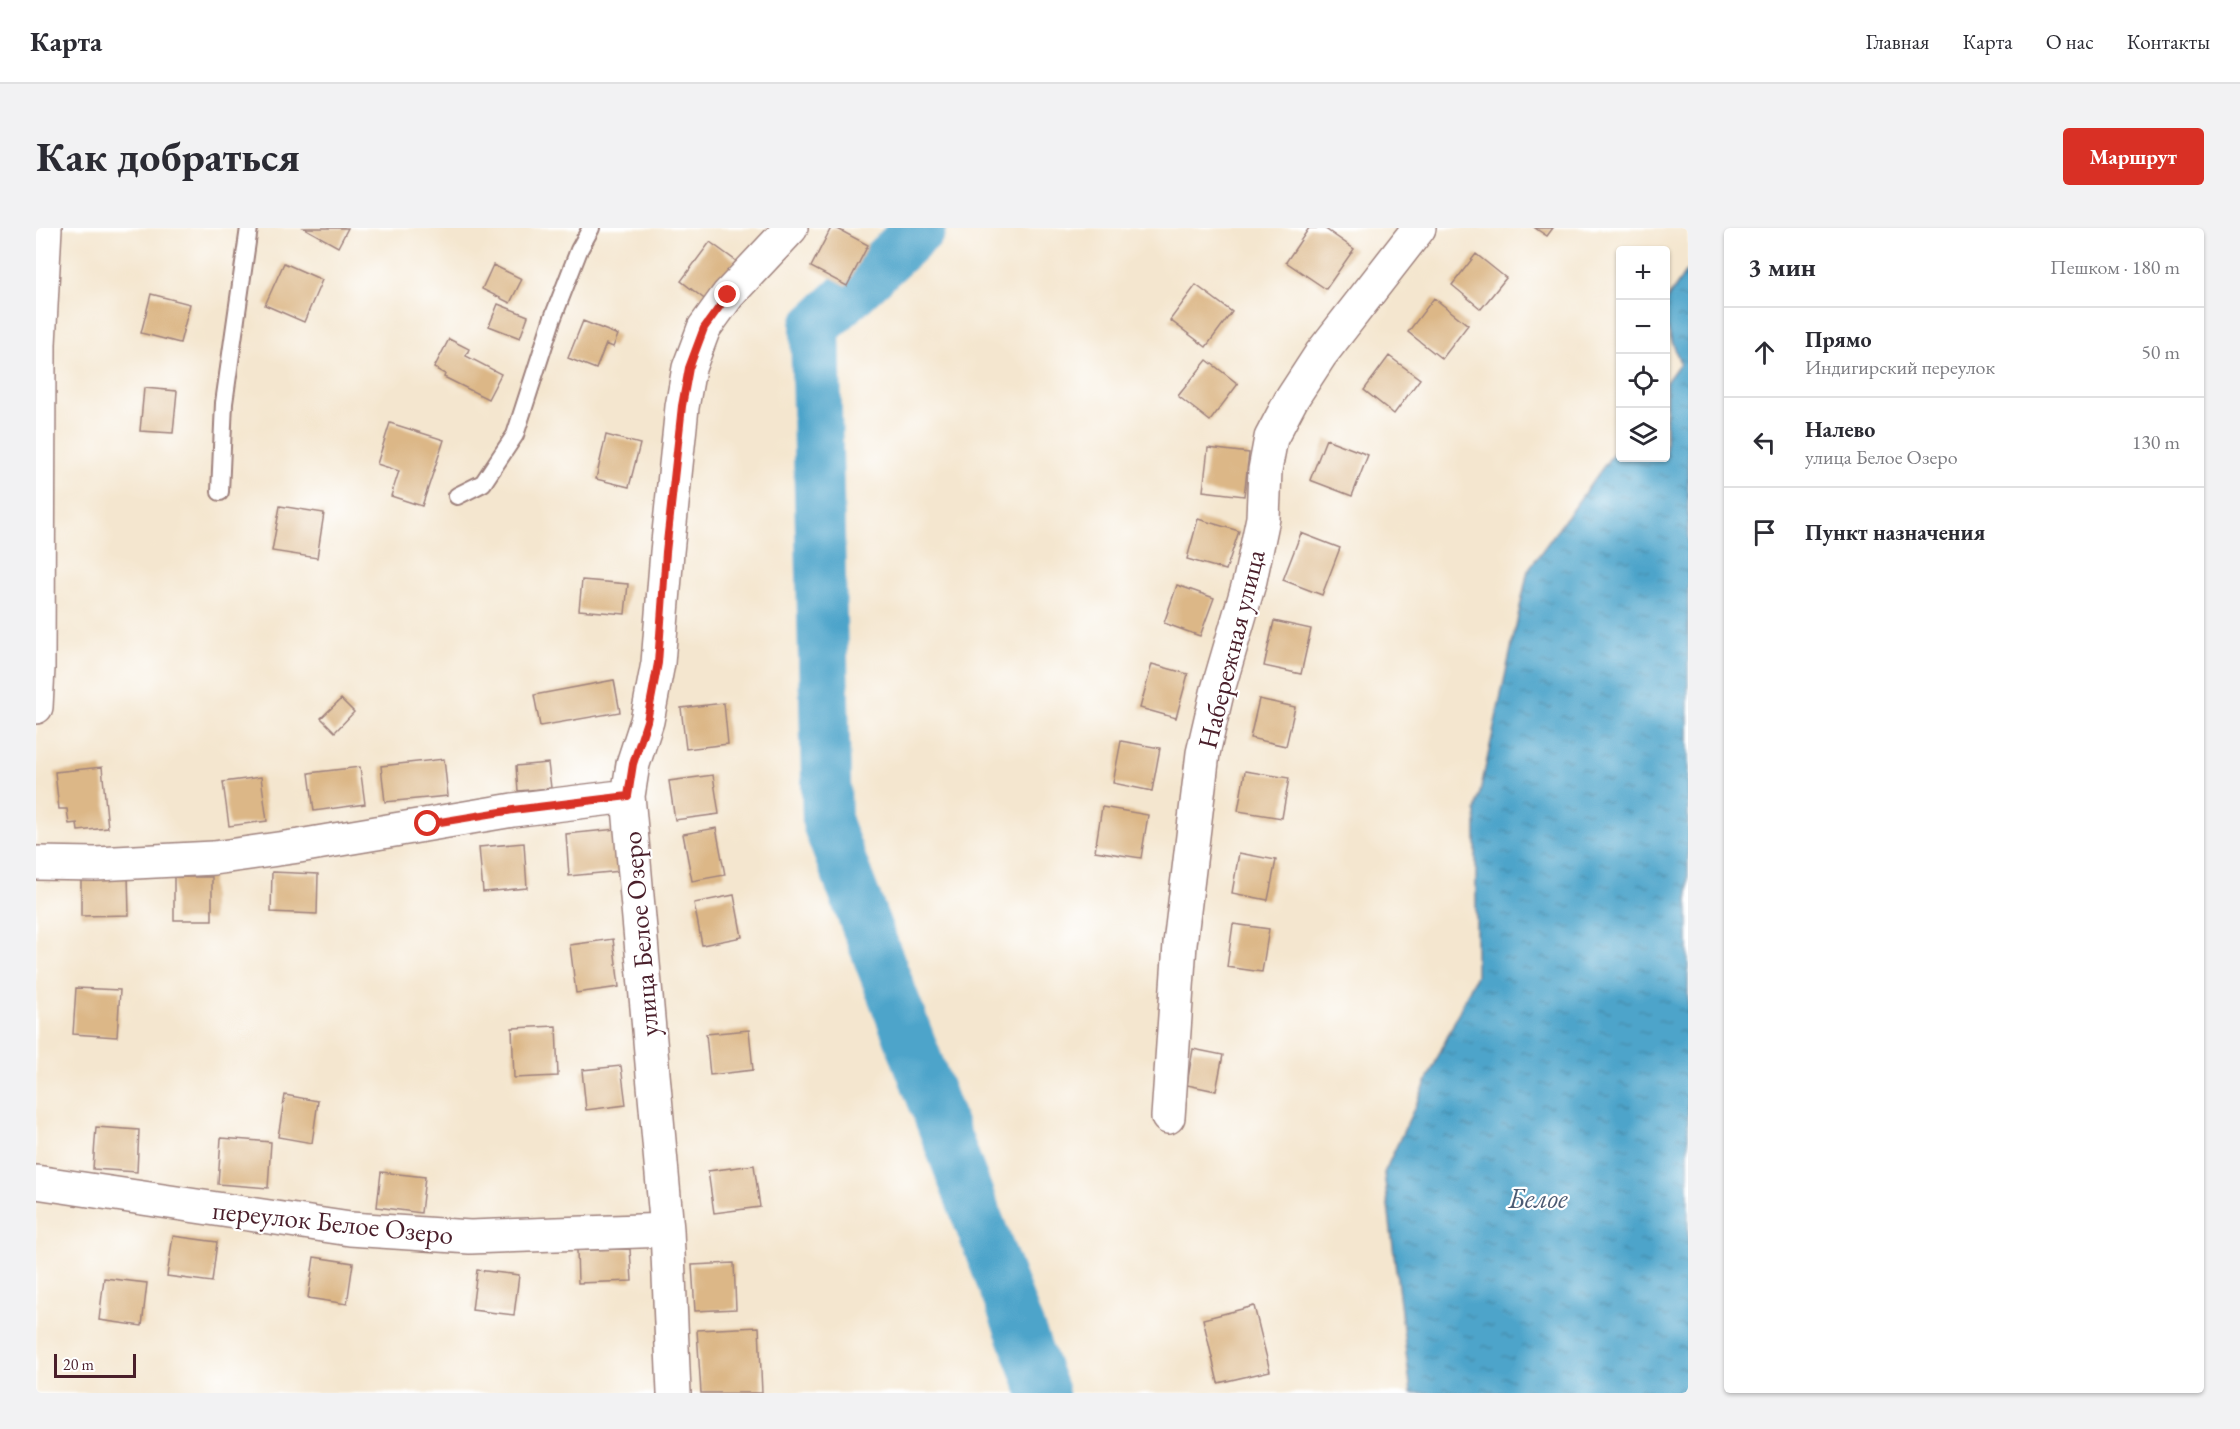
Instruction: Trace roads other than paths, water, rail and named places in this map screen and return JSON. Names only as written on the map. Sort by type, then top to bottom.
[{"type":"street","points":[[36,707],[38,344],[45,228]]},
{"type":"street","name":"улица Белое Озеро","points":[[674,1393],[667,1230],[628,796],[633,764],[647,721],[658,663],[666,552],[682,406],[689,368],[704,328],[728,295],[792,228]]},
{"type":"street","name":"Набережная улица","points":[[1168,1117],[1180,944],[1203,753],[1217,693],[1250,580],[1263,518],[1265,470],[1271,438],[1291,400],[1321,354],[1419,228]]},
{"type":"street","points":[[36,863],[96,864],[214,858],[513,810],[628,796]]},
{"type":"street","name":"переулок Белое Озеро","points":[[36,1182],[350,1229],[470,1237],[667,1230]]},
{"type":"lane","points":[[220,492],[224,403],[249,228]]},
{"type":"lane","points":[[457,496],[483,483],[515,435],[552,320],[579,250],[591,228]]},
{"type":"water","name":"Белое","points":[[1688,271],[1688,1393],[1411,1393],[1384,1173],[1476,975],[1476,811],[1528,570],[1616,449],[1616,462],[1670,462],[1670,377],[1680,363],[1670,336],[1670,295]]},
{"type":"waterway","points":[[921,228],[815,327],[827,823],[1044,1393]]}]
